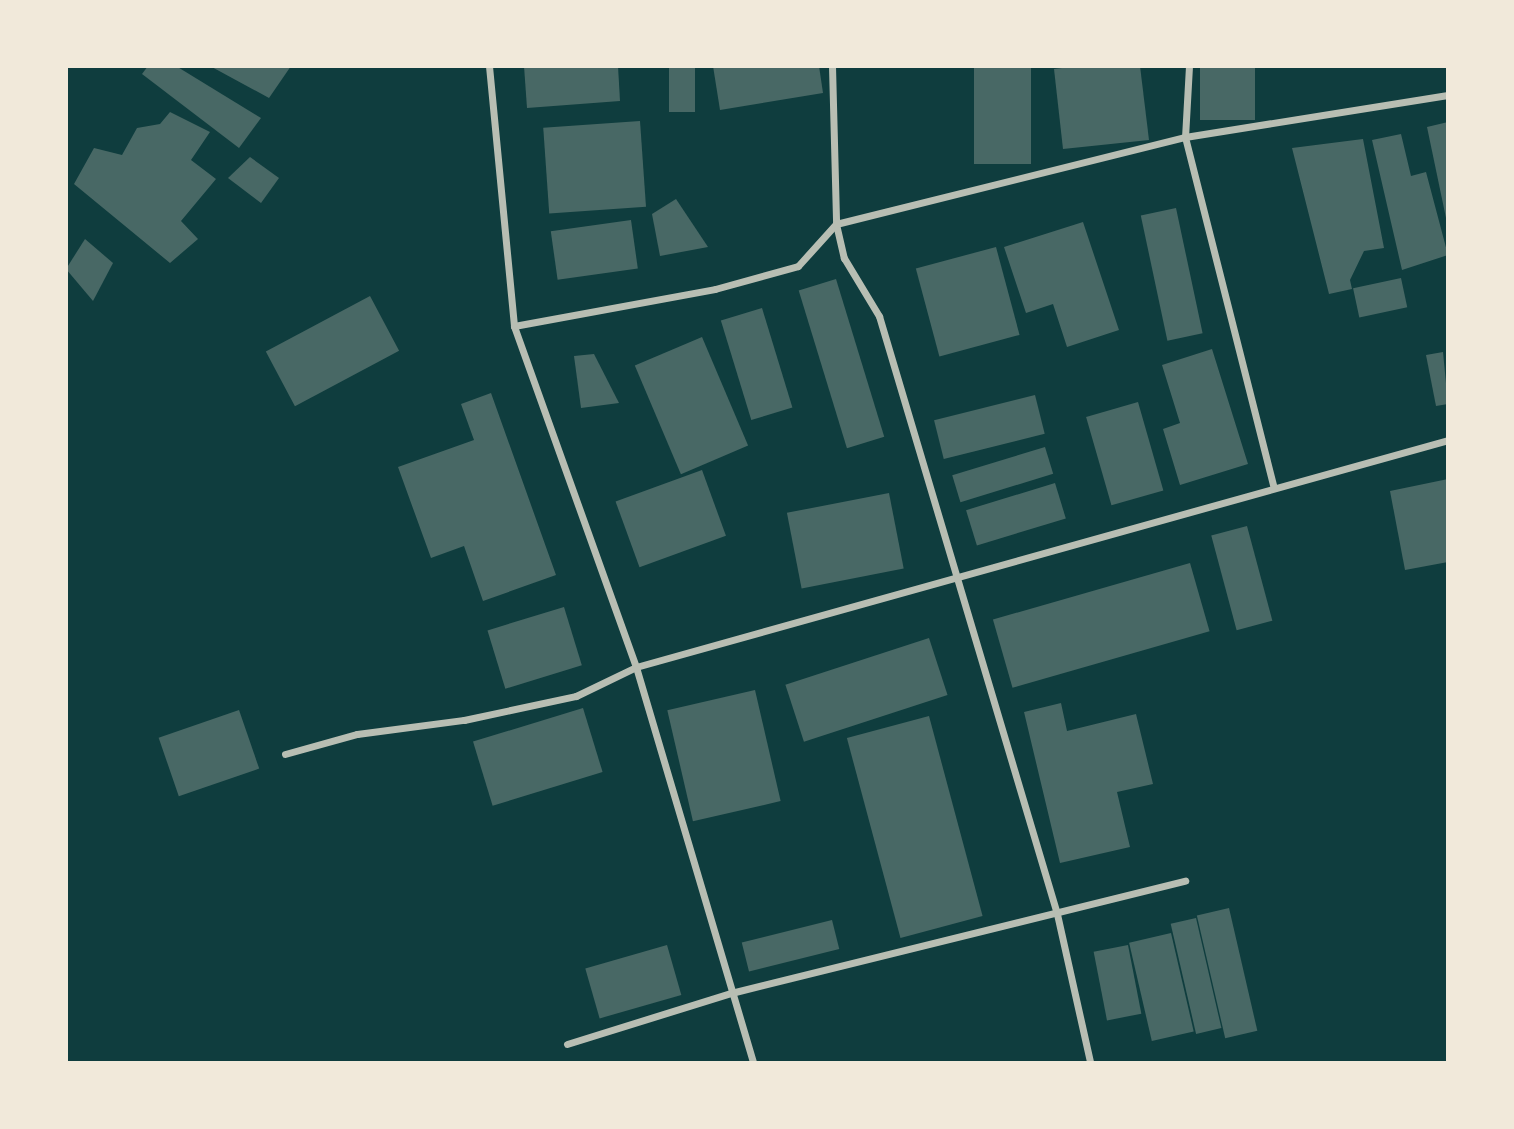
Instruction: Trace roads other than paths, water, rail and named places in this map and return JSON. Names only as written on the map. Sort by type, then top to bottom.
[{"type":"street","points":[[489,66],[514,326],[636,667],[753,1062]]},
{"type":"street","points":[[832,66],[835,225],[844,258],[879,316],[1057,915],[1090,1062]]},
{"type":"street","points":[[1189,66],[1185,137],[1274,488]]},
{"type":"street","points":[[514,326],[715,289],[797,266],[835,225],[1185,137],[1447,95]]},
{"type":"street","points":[[285,754],[356,733],[464,720],[576,696],[636,667],[1447,440]]},
{"type":"street","points":[[567,1044],[731,993],[1057,915],[1185,881]]}]
